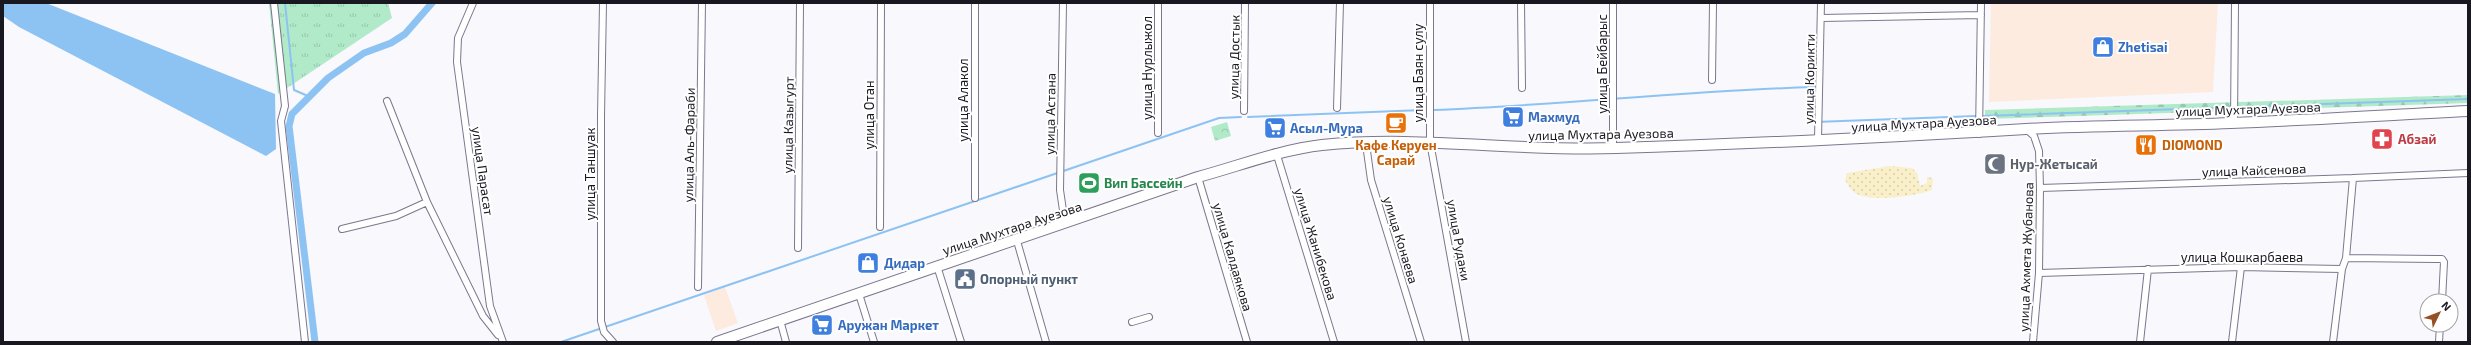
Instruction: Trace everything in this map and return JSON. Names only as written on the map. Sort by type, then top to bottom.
[{"type":"main road","name":"улица Мухтара Ауезова","points":[[717,342],[1276,152],[1323,145],[1430,142],[1519,148],[1613,149],[1979,134],[2026,129],[2234,123],[2468,111]]},
{"type":"street","points":[[274,3],[285,106],[280,121],[305,342]]},
{"type":"street","name":"улица Парасат","points":[[473,3],[458,38],[457,62],[489,298],[501,339]]},
{"type":"street","name":"улица Таншуак","points":[[603,3],[601,116],[603,328],[613,342]]},
{"type":"street","name":"улица Аль-Фараби","points":[[698,287],[702,3]]},
{"type":"street","name":"улица Казыгурт","points":[[798,248],[800,3]]},
{"type":"street","name":"улица Отан","points":[[880,227],[881,3]]},
{"type":"street","name":"улица Алакол","points":[[975,3],[975,198]]},
{"type":"street","name":"улица Астана","points":[[1063,3],[1060,190],[1065,224]]},
{"type":"street","name":"улица Нурлыжол","points":[[1158,3],[1158,133]]},
{"type":"street","name":"улица Достык","points":[[1244,111],[1245,3]]},
{"type":"street","points":[[1337,108],[1340,3]]},
{"type":"street","name":"улица Баян сулу","points":[[1430,3],[1430,142]]},
{"type":"street","points":[[1521,3],[1522,88]]},
{"type":"street","name":"улица Бейбарыс","points":[[1613,3],[1613,149]]},
{"type":"street","points":[[1712,80],[1713,3]]},
{"type":"street","name":"улица Корикти","points":[[1818,140],[1821,18],[1820,3]]},
{"type":"street","points":[[1979,134],[1978,15],[1981,3]]},
{"type":"street","points":[[2234,3],[2234,123]]},
{"type":"street","name":"улица Корикти","points":[[1821,18],[1978,15]]},
{"type":"street","points":[[387,101],[427,202],[482,316],[501,339]]},
{"type":"street","name":"улица Ахмета Жубанова","points":[[2026,129],[2034,136],[2039,151],[2039,273],[2033,342]]},
{"type":"street","name":"улица Рудаки","points":[[1430,142],[1466,342]]},
{"type":"street","name":"улица Конаева","points":[[1366,144],[1370,180],[1421,342]]},
{"type":"street","name":"улица Жанибекова","points":[[1276,152],[1334,342]]},
{"type":"street","name":"улица Кайсенова","points":[[2040,188],[2468,173]]},
{"type":"street","name":"улица Калдаякова","points":[[1198,178],[1247,342]]},
{"type":"street","points":[[2333,342],[2342,269],[2346,258],[2353,178]]},
{"type":"street","points":[[342,229],[396,216],[427,202]]},
{"type":"street","points":[[1017,241],[1046,342]]},
{"type":"street","points":[[2346,258],[2442,259],[2444,262],[2442,293]]},
{"type":"street","points":[[937,266],[961,342]]},
{"type":"street","points":[[2232,342],[2241,267]]},
{"type":"street","name":"улица Кошкарбаева","points":[[2039,273],[2241,267],[2342,269]]},
{"type":"street","points":[[2140,342],[2148,269]]},
{"type":"street","points":[[859,294],[874,342]]},
{"type":"street","points":[[476,302],[489,298]]},
{"type":"street","points":[[1132,322],[1149,317]]},
{"type":"street","points":[[780,320],[786,342]]},
{"type":"shaded area","name":"Zhetisai","points":[[1991,3],[2218,3],[2213,92],[1989,102]]},
{"type":"shaded area","points":[[725,287],[738,323],[716,331],[704,295]]},
{"type":"green space","points":[[269,3],[388,3],[392,18],[278,94]]},
{"type":"green space","points":[[2468,95],[2468,103],[1985,119],[1985,110]]},
{"type":"green space","points":[[1227,122],[1231,136],[1215,141],[1211,127]]},
{"type":"sand","points":[[1890,166],[1912,168],[1917,173],[1920,186],[1927,183],[1927,177],[1933,178],[1932,190],[1905,196],[1873,198],[1855,193],[1845,180],[1847,173]]},
{"type":"water","points":[[3,3],[46,3],[275,94],[276,149],[266,156],[19,27],[3,16]]},
{"type":"waterway","points":[[285,3],[294,90],[308,96]]},
{"type":"waterway","points":[[315,342],[289,126],[292,114],[328,78],[364,53],[391,43],[405,34],[432,3]]},
{"type":"waterway","points":[[1978,3],[1978,26]]},
{"type":"waterway","points":[[1434,110],[1814,87],[1815,122],[1977,116]]},
{"type":"waterway","points":[[1982,116],[2468,99]]},
{"type":"waterway","points":[[1248,117],[1423,110]]},
{"type":"waterway","points":[[561,342],[1219,118],[1241,117]]},
{"type":"place","name":"Zhetisai","points":[[2103,47]]},
{"type":"place","name":"Махмуд","points":[[1513,117]]},
{"type":"place","name":"Кафе Керуен Сарай","points":[[1396,123]]},
{"type":"place","name":"Асыл-Мура","points":[[1275,128]]},
{"type":"place","name":"Абзай","points":[[2382,139]]},
{"type":"place","name":"DIOMOND","points":[[2146,145]]},
{"type":"place","name":"Нур-Жетысай","points":[[1995,164]]},
{"type":"place","name":"Вип Бассейн","points":[[1089,183]]},
{"type":"place","name":"Дидар","points":[[868,263]]},
{"type":"place","name":"Опорный пункт","points":[[965,279]]},
{"type":"place","name":"Аружан Маркет","points":[[822,325]]}]
